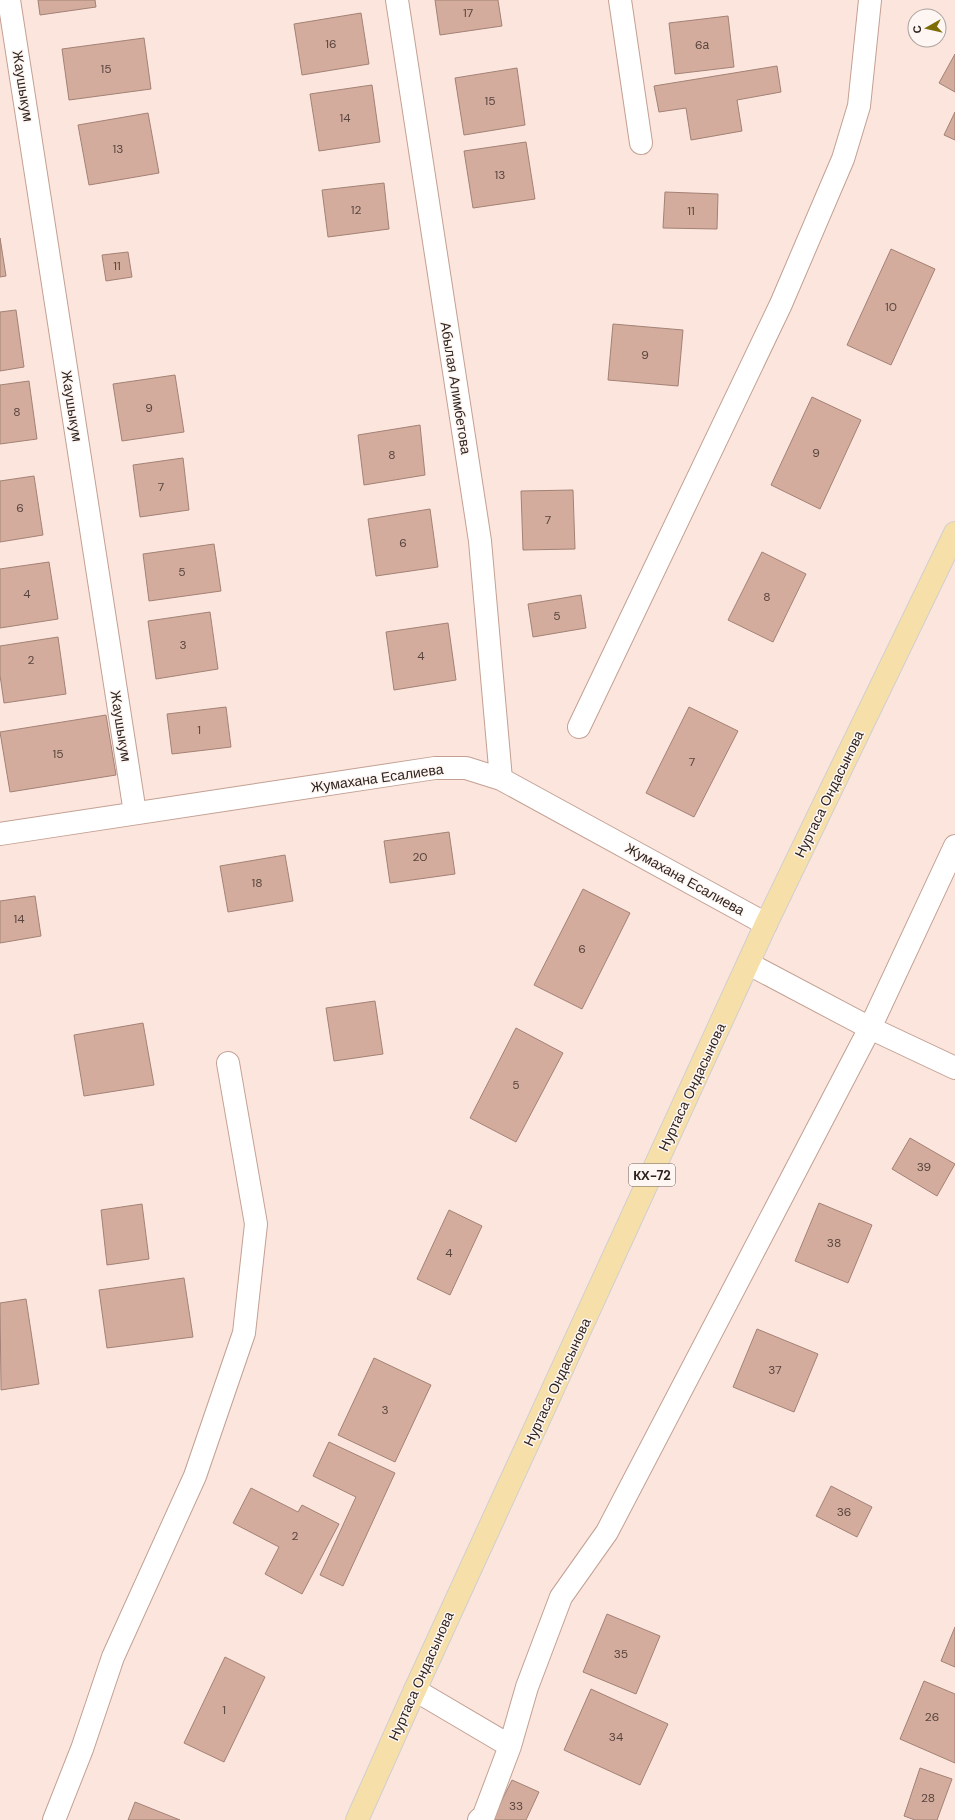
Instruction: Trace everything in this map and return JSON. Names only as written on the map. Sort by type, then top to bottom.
[{"type":"main road","name":"Нуртаса Ондасынова","points":[[357,1820],[414,1690],[749,964],[766,924],[955,533]]},
{"type":"street","name":"Жаушыкум","points":[[9,0],[135,812]]},
{"type":"street","name":"Абылая Алимбетова","points":[[397,0],[480,542],[500,779]]},
{"type":"street","points":[[620,0],[641,143]]},
{"type":"street","points":[[579,727],[781,304],[843,159],[859,106],[870,0]]},
{"type":"street","name":"Жумахана Есалиева","points":[[0,834],[135,812],[435,768],[466,768],[500,779],[766,924]]},
{"type":"street","points":[[479,1820],[484,1815],[510,1746],[527,1687],[561,1596],[607,1532],[870,1028],[955,846]]},
{"type":"street","points":[[749,964],[870,1028],[955,1068]]},
{"type":"street","points":[[54,1820],[82,1749],[113,1658],[195,1476],[244,1333],[256,1224],[228,1063]]},
{"type":"street","points":[[414,1690],[510,1746]]},
{"type":"building","points":[[38,0],[95,0],[96,7],[40,15]]},
{"type":"building","points":[[435,0],[498,0],[502,26],[440,35]]},
{"type":"building","points":[[361,13],[369,64],[302,75],[294,24]]},
{"type":"building","points":[[728,16],[734,67],[675,74],[669,23]]},
{"type":"building","points":[[144,38],[151,89],[69,100],[62,49]]},
{"type":"building","points":[[955,54],[955,92],[939,83]]},
{"type":"building","points":[[777,66],[781,92],[737,100],[742,131],[691,140],[686,108],[659,112],[654,86]]},
{"type":"building","points":[[517,68],[525,125],[464,135],[455,78]]},
{"type":"building","points":[[372,85],[380,142],[319,151],[310,94]]},
{"type":"building","points":[[955,112],[955,140],[944,135]]},
{"type":"building","points":[[148,113],[159,173],[89,185],[78,125]]},
{"type":"building","points":[[526,142],[535,199],[473,208],[464,151]]},
{"type":"building","points":[[384,183],[389,229],[328,237],[322,190]]},
{"type":"building","points":[[665,192],[718,194],[717,229],[663,228]]},
{"type":"building","points":[[0,238],[6,276],[0,277]]},
{"type":"building","points":[[891,249],[935,269],[891,365],[847,345]]},
{"type":"building","points":[[128,252],[132,277],[106,281],[102,255]]},
{"type":"building","points":[[16,310],[24,367],[0,371],[0,312]]},
{"type":"building","points":[[613,324],[683,330],[678,386],[608,380]]},
{"type":"building","points":[[175,375],[184,432],[122,441],[113,384]]},
{"type":"building","points":[[29,381],[37,439],[0,444],[0,385]]},
{"type":"building","points":[[812,397],[861,420],[820,509],[771,485]]},
{"type":"building","points":[[420,425],[425,475],[364,485],[358,435]]},
{"type":"building","points":[[183,458],[189,510],[140,517],[133,465]]},
{"type":"building","points":[[34,476],[43,535],[0,542],[0,481]]},
{"type":"building","points":[[573,490],[575,549],[523,550],[521,491]]},
{"type":"building","points":[[430,509],[438,567],[376,576],[368,519]]},
{"type":"building","points":[[214,544],[221,591],[149,601],[143,554]]},
{"type":"building","points":[[762,552],[806,574],[773,642],[728,620]]},
{"type":"building","points":[[49,562],[58,619],[0,628],[0,569]]},
{"type":"building","points":[[581,595],[586,628],[533,637],[528,604]]},
{"type":"building","points":[[210,612],[218,669],[156,679],[148,621]]},
{"type":"building","points":[[448,623],[456,680],[394,690],[386,632]]},
{"type":"building","points":[[58,637],[66,694],[4,703],[0,675],[0,646]]},
{"type":"building","points":[[226,707],[231,747],[172,754],[167,714]]},
{"type":"building","points":[[689,707],[738,731],[694,817],[646,793]]},
{"type":"building","points":[[106,715],[116,775],[10,792],[0,732]]},
{"type":"building","points":[[449,832],[455,874],[390,883],[384,841]]},
{"type":"building","points":[[285,855],[293,901],[228,912],[220,866]]},
{"type":"building","points":[[583,889],[630,913],[582,1009],[534,985]]},
{"type":"building","points":[[35,896],[41,936],[0,943],[0,901]]},
{"type":"building","points":[[375,1001],[383,1054],[334,1061],[326,1008]]},
{"type":"building","points":[[143,1023],[154,1085],[84,1096],[74,1035]]},
{"type":"building","points":[[516,1028],[563,1053],[516,1142],[470,1118]]},
{"type":"building","points":[[910,1138],[955,1164],[937,1196],[892,1169]]},
{"type":"building","points":[[819,1203],[872,1225],[848,1283],[795,1261]]},
{"type":"building","points":[[142,1204],[149,1259],[107,1265],[101,1210]]},
{"type":"building","points":[[449,1210],[482,1226],[450,1295],[417,1279]]},
{"type":"building","points":[[184,1278],[193,1337],[107,1348],[99,1290]]},
{"type":"building","points":[[26,1299],[39,1384],[1,1390],[0,1303]]},
{"type":"building","points":[[757,1329],[818,1354],[794,1412],[733,1387]]},
{"type":"building","points":[[374,1358],[431,1385],[395,1462],[338,1435]]},
{"type":"building","points":[[329,1442],[395,1473],[343,1586],[320,1575],[356,1497],[313,1476]]},
{"type":"building","points":[[831,1486],[872,1507],[857,1537],[816,1516]]},
{"type":"building","points":[[251,1488],[298,1512],[302,1505],[339,1524],[302,1594],[265,1574],[279,1547],[233,1523]]},
{"type":"building","points":[[607,1614],[660,1636],[636,1694],[583,1672]]},
{"type":"building","points":[[955,1627],[955,1667],[941,1661]]},
{"type":"building","points":[[225,1657],[265,1677],[224,1762],[184,1743]]},
{"type":"building","points":[[924,1681],[955,1694],[955,1763],[900,1739]]},
{"type":"building","points":[[591,1689],[668,1724],[640,1785],[564,1750]]},
{"type":"building","points":[[920,1768],[952,1779],[937,1820],[915,1820],[904,1816]]},
{"type":"building","points":[[512,1780],[539,1792],[526,1820],[492,1820]]},
{"type":"building","points":[[135,1802],[180,1820],[128,1820]]}]
